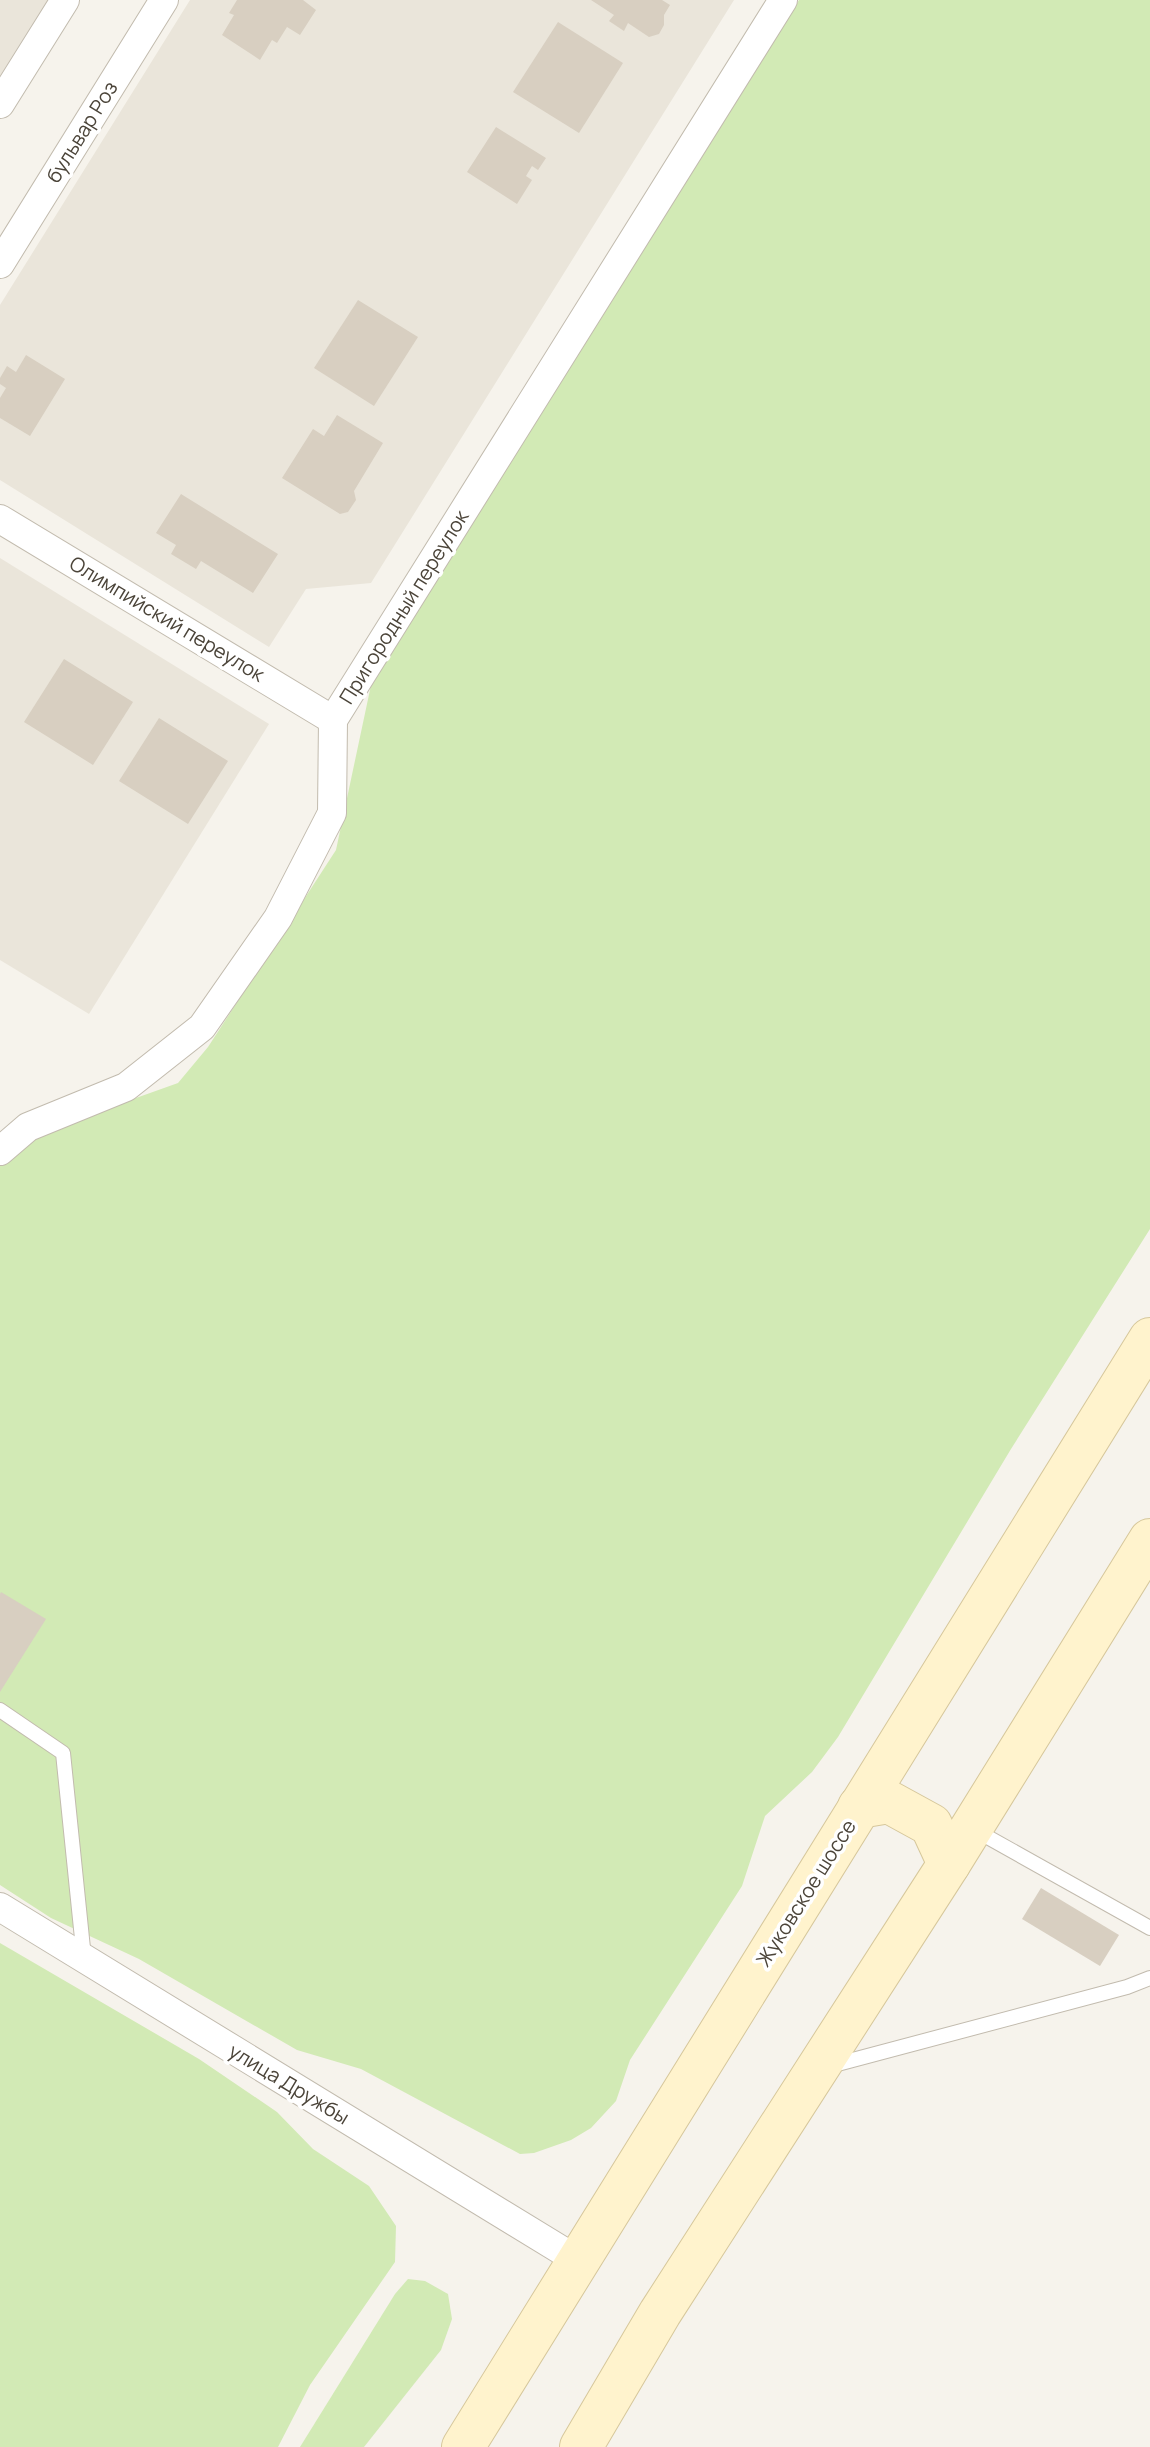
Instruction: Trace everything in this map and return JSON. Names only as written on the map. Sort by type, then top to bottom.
[{"type":"main road","name":"Жуковское шоссе","points":[[463,2447],[1150,1339]]},
{"type":"main road","points":[[581,2447],[660,2313],[972,1828],[1150,1540]]},
{"type":"main road","points":[[859,1807],[889,1802],[931,1825],[949,1864]]},
{"type":"street","points":[[0,104],[65,0]]},
{"type":"street","name":"бульвар Роз","points":[[0,264],[164,0]]},
{"type":"street","name":"Пригородный переулок","points":[[0,1151],[28,1127],[126,1087],[202,1027],[278,918],[332,813],[333,720],[783,0]]},
{"type":"street","name":"Олимпийский переулок","points":[[0,519],[333,720]]},
{"type":"street","name":"улица Дружбы","points":[[0,1907],[579,2261]]},
{"type":"lane","points":[[0,1710],[63,1753],[84,1958]]},
{"type":"lane","points":[[972,1828],[1150,1928]]},
{"type":"lane","points":[[817,2069],[1113,1991],[1150,1978]]},
{"type":"shaded area","points":[[0,0],[53,0],[0,86]]},
{"type":"shaded area","points":[[190,0],[734,0],[371,583],[306,589],[269,647],[0,480],[0,305]]},
{"type":"shaded area","points":[[0,558],[269,724],[89,1014],[0,960]]},
{"type":"green space","points":[[799,0],[1150,0],[1150,1229],[1011,1449],[838,1737],[812,1772],[765,1816],[742,1886],[630,2060],[616,2101],[591,2128],[571,2140],[534,2153],[520,2154],[361,2069],[297,2050],[139,1959],[51,1918],[0,1885],[0,1162],[52,1128],[178,1083],[208,1047],[336,850],[374,671]]},
{"type":"green space","points":[[0,1943],[199,2059],[277,2112],[313,2149],[369,2186],[396,2226],[395,2262],[310,2385],[278,2447],[0,2447]]},
{"type":"green space","points":[[408,2279],[425,2281],[448,2294],[452,2319],[441,2350],[364,2447],[300,2447],[395,2294]]},
{"type":"building","points":[[237,0],[303,0],[316,10],[300,35],[287,27],[277,43],[272,40],[260,60],[222,35],[234,15],[229,13]]},
{"type":"building","points":[[591,0],[662,0],[670,5],[659,34],[649,37],[628,23],[624,31],[609,21],[614,15]]},
{"type":"building","points":[[558,22],[623,63],[579,133],[513,92]]},
{"type":"building","points":[[496,127],[546,158],[538,170],[532,166],[526,176],[532,180],[517,204],[467,172]]},
{"type":"building","points":[[358,300],[418,337],[374,406],[314,368]]},
{"type":"building","points":[[26,355],[65,379],[30,436],[0,418],[0,398],[6,388],[0,384],[0,378],[7,366],[16,372]]},
{"type":"building","points":[[337,415],[383,443],[354,491],[356,500],[348,512],[340,514],[282,478],[313,429],[324,436]]},
{"type":"building","points":[[181,494],[278,554],[253,593],[201,561],[196,569],[171,554],[176,545],[156,533]]},
{"type":"building","points":[[64,659],[133,702],[93,765],[24,722]]},
{"type":"building","points":[[159,718],[228,761],[188,824],[119,781]]},
{"type":"building","points":[[0,1594],[46,1619],[0,1692]]},
{"type":"building","points":[[1041,1888],[1119,1935],[1100,1966],[1022,1919]]}]
